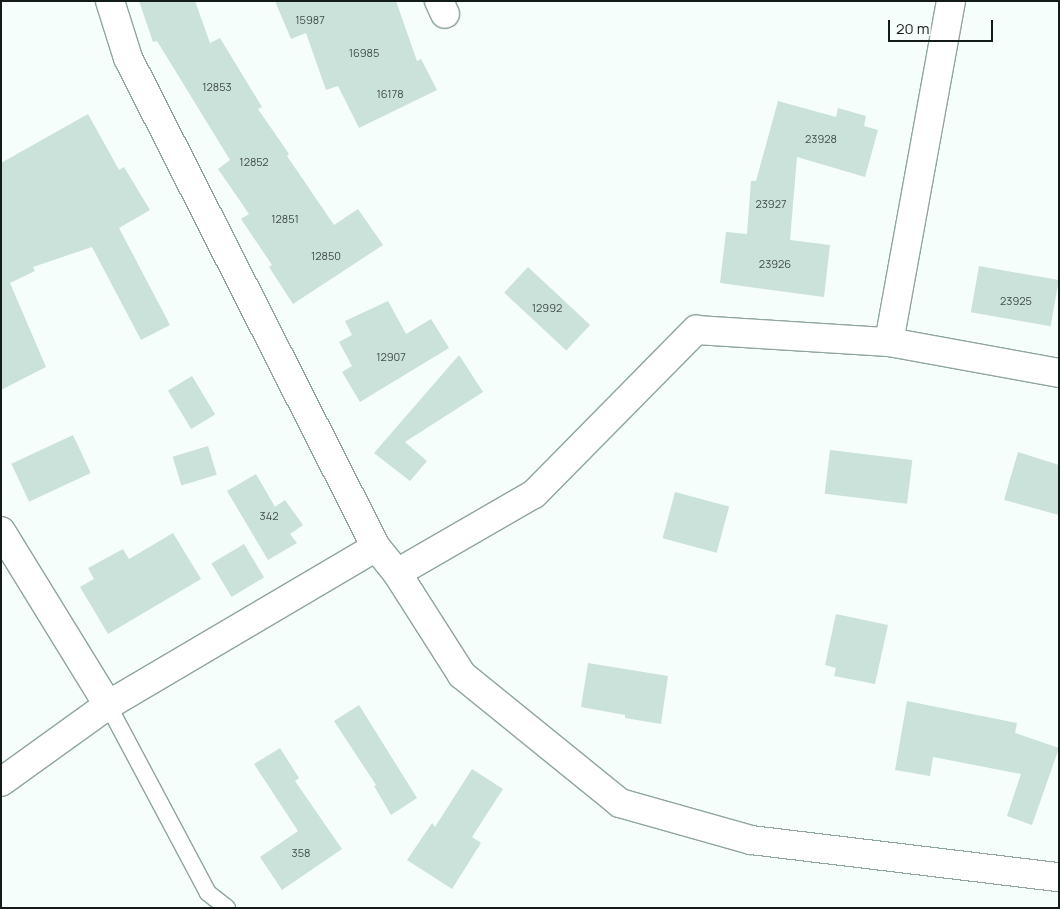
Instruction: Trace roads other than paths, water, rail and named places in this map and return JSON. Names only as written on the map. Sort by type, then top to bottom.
[{"type":"street","points":[[110,1],[128,58],[376,546],[397,573],[462,675],[620,803],[751,840],[1059,877]]},
{"type":"street","points":[[889,342],[951,1]]},
{"type":"street","points":[[397,573],[534,494],[696,330],[889,342],[1059,373]]},
{"type":"street","points":[[1,531],[108,705]]},
{"type":"street","points":[[1,782],[108,705],[376,546]]},
{"type":"lane","points":[[108,705],[208,894],[227,908]]}]
